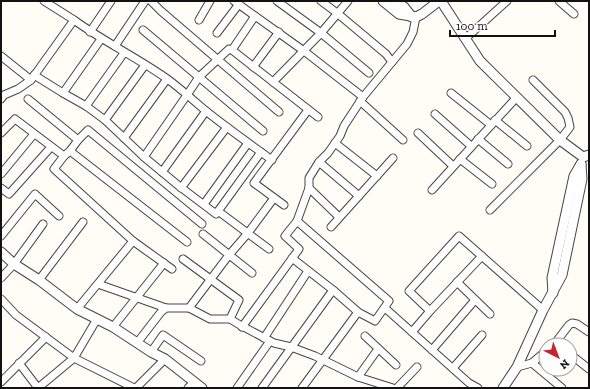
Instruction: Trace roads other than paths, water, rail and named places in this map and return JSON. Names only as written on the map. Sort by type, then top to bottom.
[{"type":"street","points":[[44,1],[101,39],[115,46],[167,79],[206,111],[272,160]]},
{"type":"street","points":[[90,32],[111,1]]},
{"type":"street","points":[[115,46],[145,1]]},
{"type":"street","points":[[151,1],[279,112]]},
{"type":"street","points":[[198,20],[210,1]]},
{"type":"street","points":[[277,1],[321,33],[369,73]]},
{"type":"street","points":[[321,1],[386,54],[392,62]]},
{"type":"street","points":[[273,82],[321,33],[348,1]]},
{"type":"street","points":[[383,1],[399,14],[414,17],[419,17],[440,1],[480,61],[560,140],[586,156],[574,176],[552,278],[553,293],[543,310],[517,367],[503,388]]},
{"type":"street","points":[[396,1],[414,17]]},
{"type":"street","points":[[465,39],[507,1]]},
{"type":"street","points":[[559,1],[574,14]]},
{"type":"street","points":[[217,33],[237,2],[304,51],[361,99],[403,140]]},
{"type":"street","points":[[232,50],[255,16]]},
{"type":"street","points":[[242,326],[299,249],[285,236],[297,221],[309,188],[309,178],[319,162],[328,153],[340,136],[344,126],[361,99],[407,44],[412,36],[414,17]]},
{"type":"street","points":[[1,99],[4,95],[18,89],[32,77],[74,20]]},
{"type":"street","points":[[143,30],[262,131]]},
{"type":"street","points":[[253,67],[279,32]]},
{"type":"street","points":[[63,93],[101,39]]},
{"type":"street","points":[[144,157],[199,77],[229,48],[318,117]]},
{"type":"street","points":[[86,106],[124,53]]},
{"type":"street","points":[[1,56],[32,77],[86,106],[105,120],[144,157],[182,188],[216,214],[218,212],[269,248]]},
{"type":"street","points":[[105,120],[145,65]]},
{"type":"street","points":[[124,138],[167,79]]},
{"type":"street","points":[[490,210],[560,140],[570,127],[565,112],[533,80]]},
{"type":"street","points":[[451,93],[527,146]]},
{"type":"street","points":[[432,190],[517,97]]},
{"type":"street","points":[[28,100],[78,140]]},
{"type":"street","points":[[284,205],[254,183],[308,110]]},
{"type":"street","points":[[162,172],[206,111]]},
{"type":"street","points":[[435,114],[471,146]]},
{"type":"street","points":[[1,133],[15,119],[64,156]]},
{"type":"street","points":[[182,188],[227,127]]},
{"type":"street","points":[[172,269],[133,241],[54,169],[88,130],[202,224]]},
{"type":"street","points":[[418,133],[453,166]]},
{"type":"street","points":[[1,174],[34,134]]},
{"type":"street","points":[[478,139],[508,164]]},
{"type":"street","points":[[204,204],[248,143]]},
{"type":"street","points":[[335,143],[377,176]]},
{"type":"street","points":[[1,188],[9,194],[51,147]]},
{"type":"street","points":[[70,150],[187,242]]},
{"type":"street","points":[[218,212],[261,152]]},
{"type":"street","points":[[331,227],[393,158]]},
{"type":"street","points":[[460,159],[492,184]]},
{"type":"street","points":[[319,162],[359,196]]},
{"type":"street","points":[[309,188],[339,217]]},
{"type":"street","points":[[1,236],[34,194],[59,216]]},
{"type":"street","points":[[189,308],[274,198]]},
{"type":"street","points":[[292,258],[358,312],[375,322],[389,302],[297,221]]},
{"type":"street","points":[[39,280],[84,222]]},
{"type":"street","points":[[1,278],[14,264],[43,224]]},
{"type":"street","points":[[203,234],[252,273]]},
{"type":"street","points":[[430,311],[409,291],[459,236],[543,310]]},
{"type":"street","points":[[77,309],[133,241]]},
{"type":"street","points":[[1,252],[14,264],[39,280],[77,309],[113,327],[151,352],[165,359],[191,385],[202,388]]},
{"type":"street","points":[[412,332],[482,256]]},
{"type":"street","points":[[183,259],[239,300],[230,319]]},
{"type":"street","points":[[113,327],[164,263]]},
{"type":"street","points":[[237,388],[308,270]]},
{"type":"street","points":[[457,282],[490,314]]},
{"type":"street","points":[[98,284],[166,308],[189,308],[210,319],[230,319],[274,343],[291,347],[322,360],[358,378],[393,388]]},
{"type":"street","points":[[262,388],[333,290]]},
{"type":"street","points":[[1,299],[16,315],[74,358],[135,388],[165,359]]},
{"type":"street","points":[[432,350],[475,300]]},
{"type":"street","points":[[137,343],[161,312],[166,308]]},
{"type":"street","points":[[384,308],[469,383],[478,388]]},
{"type":"street","points":[[302,388],[358,312]]},
{"type":"street","points":[[19,363],[38,388],[74,358],[97,319]]},
{"type":"street","points":[[561,337],[572,323],[577,324],[589,332]]},
{"type":"street","points":[[151,352],[163,335],[201,361]]},
{"type":"street","points":[[453,368],[482,335]]},
{"type":"street","points":[[365,336],[396,366]]},
{"type":"street","points":[[1,382],[46,337]]},
{"type":"street","points":[[358,378],[378,349]]},
{"type":"street","points":[[517,367],[532,363],[538,358]]},
{"type":"street","points":[[578,360],[589,369]]},
{"type":"street","points":[[532,363],[562,388]]},
{"type":"street","points":[[397,388],[417,367]]}]
